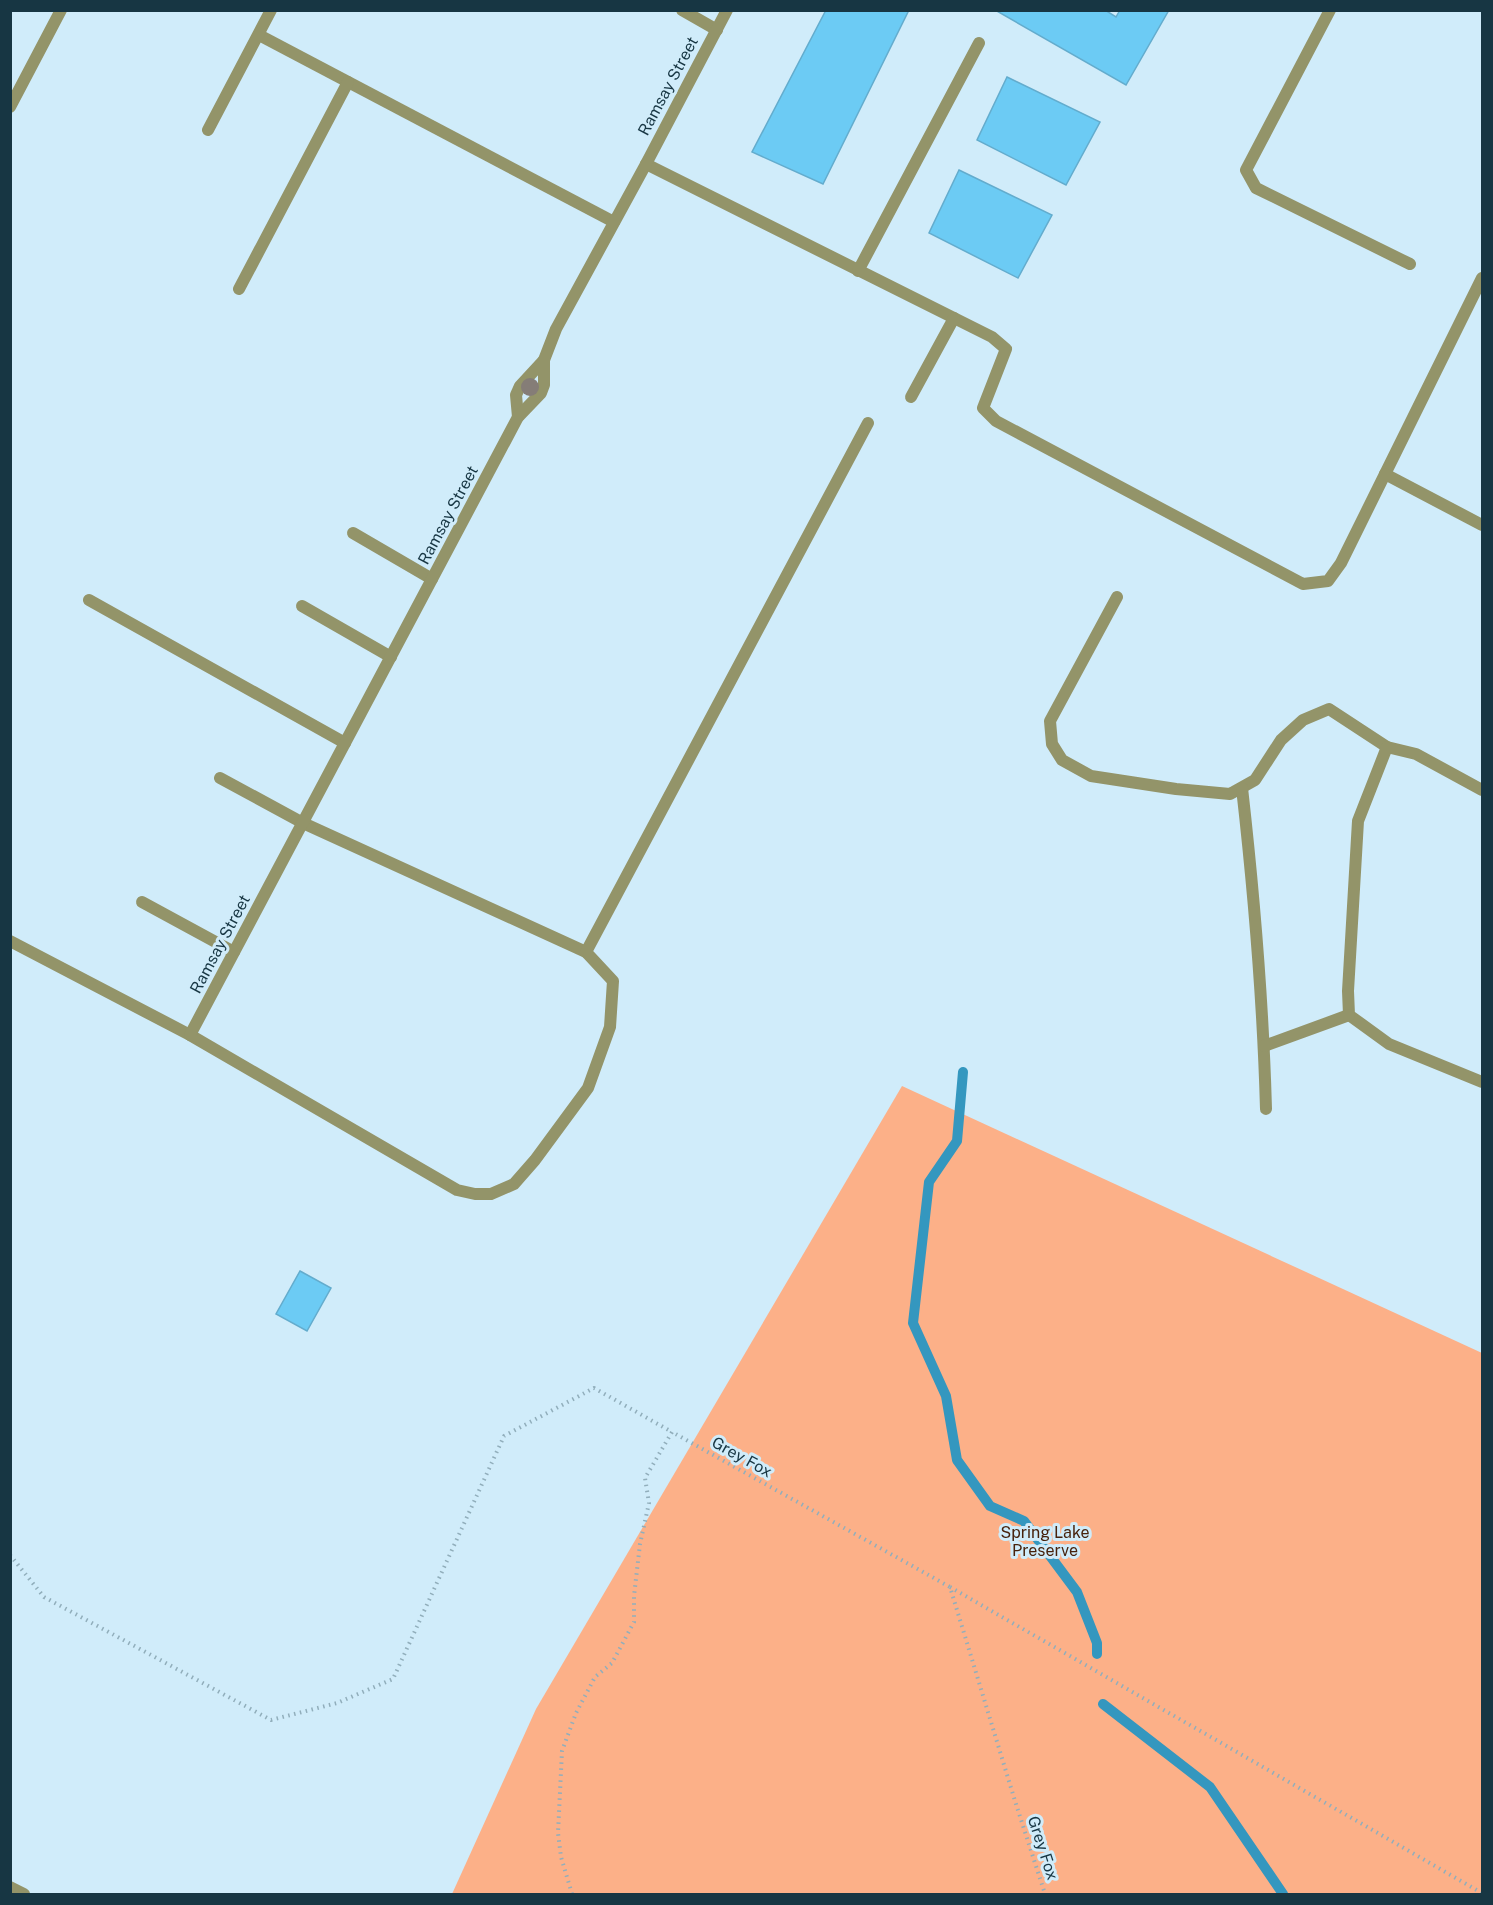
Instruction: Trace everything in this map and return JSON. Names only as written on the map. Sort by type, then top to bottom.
[{"type":"street","points":[[10,107],[61,10]]},
{"type":"street","points":[[208,130],[271,10]]},
{"type":"street","points":[[682,10],[717,30]]},
{"type":"street","name":"Ramsay Street","points":[[190,1035],[518,417],[541,393],[544,385],[544,360],[556,329],[727,10]]},
{"type":"street","points":[[1330,10],[1245,170],[1256,188],[1410,264]]},
{"type":"street","points":[[259,35],[614,222]]},
{"type":"street","points":[[858,271],[979,44]]},
{"type":"street","points":[[238,289],[348,82]]},
{"type":"street","points":[[646,164],[992,337],[1006,350],[983,408],[996,421],[1303,584],[1328,581],[1341,562],[1482,278]]},
{"type":"street","points":[[1470,303],[1482,309]]},
{"type":"street","points":[[911,397],[954,318]]},
{"type":"street","points":[[518,417],[516,395],[527,377],[544,360]]},
{"type":"street","points":[[586,952],[868,423]]},
{"type":"street","points":[[1385,474],[1482,525]]},
{"type":"street","points":[[352,533],[432,579]]},
{"type":"street","points":[[1117,597],[1050,721],[1052,744],[1062,760],[1091,776],[1176,789],[1230,794],[1255,780],[1281,740],[1303,720],[1329,709],[1387,747],[1416,754],[1482,790]]},
{"type":"street","points":[[89,600],[345,743]]},
{"type":"street","points":[[302,606],[391,657]]},
{"type":"street","points":[[1349,1015],[1348,991],[1358,821],[1387,747]]},
{"type":"street","points":[[10,941],[190,1035],[457,1190],[491,1194],[514,1184],[535,1160],[588,1088],[610,1027],[614,981],[586,952],[303,823],[220,778]]},
{"type":"street","points":[[1242,788],[1253,880],[1266,1109]]},
{"type":"street","points":[[142,902],[234,952]]},
{"type":"street","points":[[1264,1046],[1349,1015]]},
{"type":"street","points":[[1349,1015],[1389,1044],[1482,1082]]},
{"type":"street","points":[[10,1887],[24,1894]]},
{"type":"path","name":"Grey Fox","points":[[10,1555],[44,1597],[271,1720],[337,1703],[393,1679],[504,1436],[594,1388],[950,1587],[1045,1894]]},
{"type":"path","points":[[572,1894],[561,1857],[558,1833],[562,1751],[576,1713],[595,1677],[612,1663],[634,1622],[634,1596],[640,1544],[649,1503],[645,1478],[672,1432]]},
{"type":"path","points":[[950,1587],[1482,1893]]},
{"type":"green space","name":"Spring Lake Preserve","points":[[902,1086],[1482,1353],[1482,1894],[452,1894],[536,1709]]},
{"type":"building","points":[[826,10],[909,10],[823,184],[752,152]]},
{"type":"building","points":[[995,10],[1105,10],[1116,17],[1120,10],[1169,10],[1126,85]]},
{"type":"building","points":[[1007,77],[1100,122],[1066,185],[977,140]]},
{"type":"building","points":[[959,170],[1052,215],[1018,278],[929,233]]},
{"type":"building","points":[[300,1271],[331,1288],[307,1331],[276,1314]]},
{"type":"waterway","points":[[963,1072],[957,1141],[929,1182],[913,1323],[946,1396],[957,1460],[990,1506],[1024,1521],[1077,1592],[1097,1643],[1097,1654]]},
{"type":"waterway","points":[[1103,1704],[1210,1787],[1283,1894]]}]
